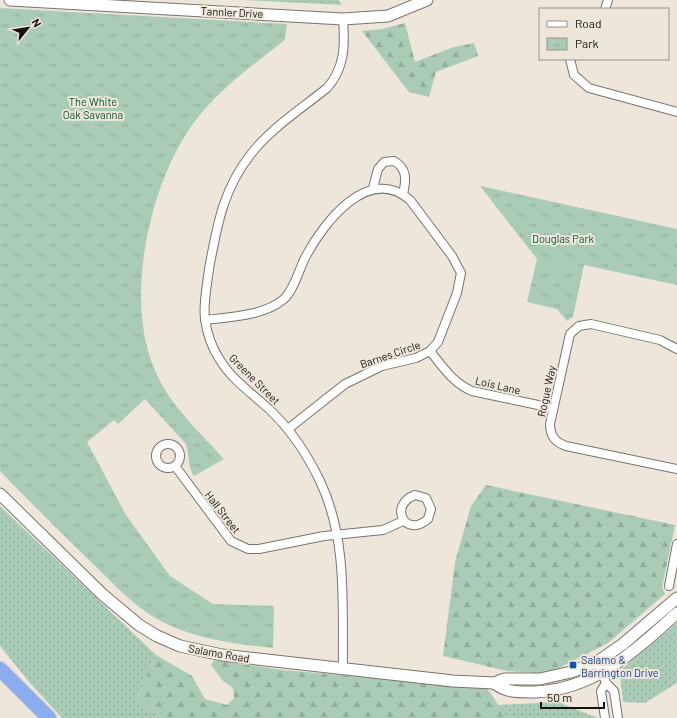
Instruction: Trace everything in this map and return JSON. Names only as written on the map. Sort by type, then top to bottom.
[{"type":"highway","points":[[0,662],[22,690]]},
{"type":"highway","points":[[0,669],[49,718]]},
{"type":"main road","name":"Tannler Drive","points":[[10,0],[343,19],[388,16],[427,0]]},
{"type":"main road","name":"Salamo Road","points":[[0,494],[121,611],[157,636],[180,646],[210,653],[447,680],[494,683],[504,679],[530,680],[560,676],[597,662],[626,642],[677,598]]},
{"type":"main road","name":"Salamo Road","points":[[494,683],[503,690],[538,691],[605,678],[677,613]]},
{"type":"street","name":"Greene Street","points":[[343,19],[344,42],[342,63],[333,81],[327,88],[271,133],[254,150],[238,172],[227,193],[215,234],[205,298],[205,320],[210,340],[220,361],[238,381],[288,429],[301,447],[320,481],[331,508],[337,534],[342,580],[343,669]]},
{"type":"street","points":[[570,60],[574,75],[589,88],[677,112]]},
{"type":"street","points":[[205,320],[259,311],[274,305],[284,298],[292,288],[306,255],[329,222],[356,197],[373,188],[378,168],[384,162],[394,161],[401,166],[405,173],[403,194]]},
{"type":"street","name":"Barnes Circle","points":[[288,429],[355,378],[382,366],[416,358],[430,351],[442,334],[457,293],[461,274],[452,256],[410,200],[403,194],[388,188],[373,188]]},
{"type":"street","name":"Rogue Way","points":[[677,349],[660,340],[646,336],[592,324],[579,326],[570,334],[552,408],[550,432],[560,444],[677,469]]},
{"type":"street","name":"Lois Lane","points":[[430,351],[454,381],[461,386],[472,391],[552,408]]},
{"type":"street","name":"Hall Street","points":[[175,466],[231,541],[248,549],[259,549],[337,534],[383,530],[403,521]]},
{"type":"street","points":[[669,586],[677,544]]},
{"type":"street","points":[[597,662],[614,691],[618,718]]},
{"type":"street","points":[[604,718],[601,692],[605,678]]},
{"type":"green space","points":[[243,0],[338,0],[342,5]]},
{"type":"green space","name":"The White Oak Savanna","points":[[0,8],[287,24],[285,40],[226,87],[195,121],[179,146],[165,175],[154,207],[146,240],[142,274],[141,308],[145,339],[154,368],[167,393],[176,405],[224,459],[194,476],[190,468],[186,444],[145,399],[118,424],[114,420],[87,442],[126,515],[170,576],[213,604],[274,606],[273,648],[206,638],[156,619],[118,589],[0,471]]},
{"type":"green space","points":[[405,23],[415,62],[454,47],[474,43],[478,56],[436,72],[429,97],[409,92],[362,31],[382,29]]},
{"type":"green space","name":"Douglas Park","points":[[480,186],[677,229],[677,285],[584,265],[573,317],[567,321],[557,309],[527,302],[537,259]]},
{"type":"green space","points":[[559,256],[564,257],[560,276],[554,274],[550,265],[552,261]]},
{"type":"green space","points":[[486,485],[675,525],[662,587],[665,594],[608,643],[547,674],[507,671],[443,656],[455,562],[471,506]]},
{"type":"green space","points":[[0,506],[156,655],[137,699],[161,718],[62,718],[30,683],[0,646]]},
{"type":"green space","points":[[677,623],[677,683],[645,703],[623,702],[620,675],[622,669]]},
{"type":"green space","points":[[156,655],[192,676],[205,699],[227,705],[234,698],[233,688],[222,680],[211,665],[214,660],[283,670],[487,688],[507,718],[161,718],[137,699]]},
{"type":"green space","points":[[558,702],[598,718],[507,718],[497,705]]},
{"type":"place","name":"Salamo & Barrington Drive","points":[[573,665]]}]
